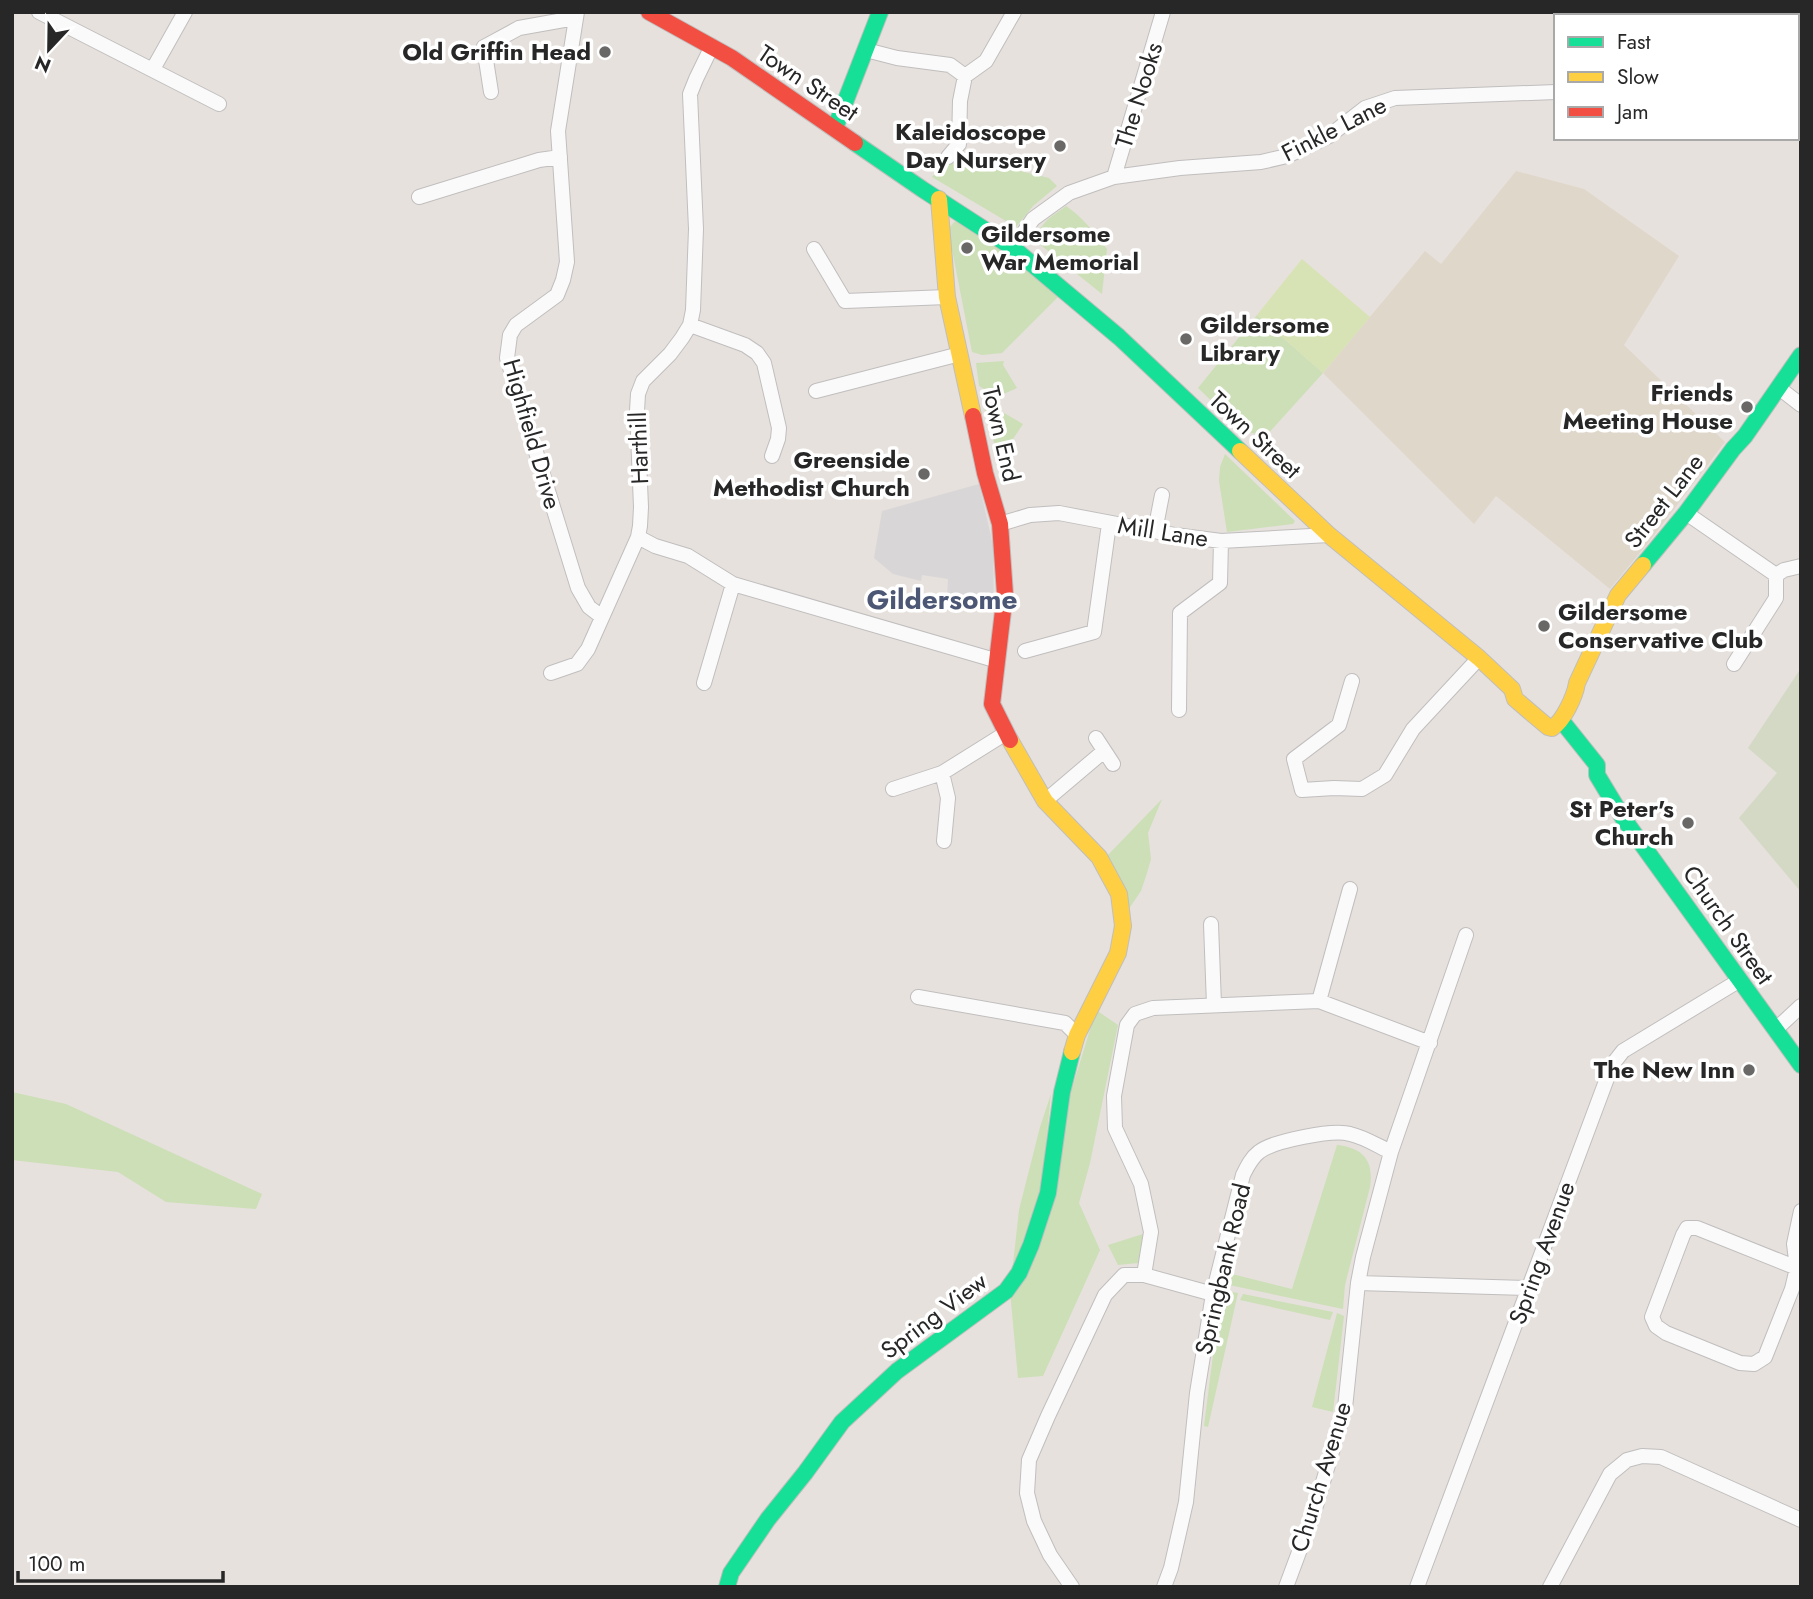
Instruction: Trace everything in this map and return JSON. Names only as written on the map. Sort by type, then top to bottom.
[{"type":"street","points":[[39,12],[219,104]]},
{"type":"street","points":[[153,69],[185,12]]},
{"type":"street","name":"Town Street","points":[[649,12],[673,17],[1013,248],[1119,337],[1329,536],[1479,658],[1512,689],[1524,688],[1535,696],[1553,717]]},
{"type":"street","points":[[835,128],[880,12]]},
{"type":"street","points":[[948,157],[959,144],[960,101],[965,76],[986,61],[1014,12]]},
{"type":"street","name":"The Nooks","points":[[1114,177],[1163,12]]},
{"type":"street","points":[[491,92],[484,47],[519,28],[576,15]]},
{"type":"street","name":"Highfield Drive","points":[[576,15],[558,131],[567,262],[557,295],[516,325],[510,335],[507,358],[578,588],[589,607],[601,617]]},
{"type":"street","name":"Harthill","points":[[551,673],[577,664],[588,649],[638,537],[641,507],[638,394],[643,381],[670,354],[690,325],[696,229],[690,94],[712,46]]},
{"type":"street","points":[[866,50],[897,58],[950,65],[965,76]]},
{"type":"street","name":"Finkle Lane","points":[[1013,248],[1034,219],[1069,193],[1114,177],[1279,158],[1329,136],[1365,108],[1395,98],[1554,92]]},
{"type":"street","points":[[419,197],[540,160],[560,157]]},
{"type":"street","name":"Town End","points":[[939,200],[947,297],[985,473],[1000,524]]},
{"type":"street","points":[[814,249],[845,301],[947,297]]},
{"type":"street","points":[[690,325],[745,345],[757,353],[764,363],[779,428],[772,456]]},
{"type":"street","points":[[816,391],[960,354]]},
{"type":"street","name":"Street Lane","points":[[1553,717],[1575,695],[1577,683],[1618,595],[1686,513],[1801,355]]},
{"type":"street","points":[[1779,388],[1801,405]]},
{"type":"street","points":[[1155,531],[1162,495]]},
{"type":"street","name":"Mill Lane","points":[[1000,524],[1030,515],[1059,513],[1221,541],[1329,536]]},
{"type":"street","points":[[1686,513],[1776,575]]},
{"type":"street","points":[[1025,652],[1094,632],[1109,523]]},
{"type":"street","name":"Spring View","points":[[727,1587],[731,1573],[768,1519],[842,1422],[897,1371],[1006,1291],[1019,1273],[1048,1193],[1062,1092],[1077,1035],[1118,953],[1123,926],[1119,894],[1099,857],[1045,801],[992,704],[1006,594],[1000,524]]},
{"type":"street","points":[[638,537],[655,547],[688,556],[733,584],[998,661]]},
{"type":"street","points":[[1179,710],[1180,612],[1220,583],[1221,541]]},
{"type":"street","points":[[1776,575],[1801,566]]},
{"type":"street","points":[[1734,664],[1776,598],[1776,575]]},
{"type":"street","points":[[704,683],[733,584]]},
{"type":"street","points":[[1352,681],[1339,725],[1294,759],[1302,790],[1362,789],[1385,775],[1413,729],[1479,658]]},
{"type":"street","name":"Church Street","points":[[1553,717],[1597,765],[1597,775],[1623,818],[1801,1065]]},
{"type":"street","points":[[893,789],[942,773],[1006,733]]},
{"type":"street","points":[[1045,801],[1100,745],[1113,764]]},
{"type":"street","points":[[942,773],[948,798],[944,841]]},
{"type":"street","points":[[1319,1001],[1350,888]]},
{"type":"street","points":[[1210,924],[1214,1006]]},
{"type":"street","points":[[1391,1152],[1466,935]]},
{"type":"street","name":"Spring Avenue","points":[[1417,1587],[1612,1065],[1623,1051],[1740,980]]},
{"type":"street","points":[[918,997],[1065,1023],[1077,1035]]},
{"type":"street","points":[[1144,1275],[1152,1232],[1141,1184],[1115,1128],[1114,1096],[1127,1025],[1135,1014],[1153,1008],[1319,1001],[1430,1043]]},
{"type":"street","points":[[1775,1030],[1801,1006]]},
{"type":"street","name":"Springbank Road","points":[[1164,1587],[1186,1502],[1197,1394],[1213,1294],[1243,1175],[1249,1163],[1259,1152],[1279,1144],[1330,1132],[1351,1134],[1391,1152]]},
{"type":"street","name":"Church Avenue","points":[[1286,1587],[1315,1509],[1345,1408],[1358,1283],[1391,1152]]},
{"type":"street","points":[[1797,1268],[1697,1228],[1687,1228],[1682,1235],[1652,1318],[1656,1326],[1666,1332],[1740,1363],[1754,1364],[1765,1357],[1792,1289],[1797,1268],[1794,1244],[1801,1211]]},
{"type":"street","points":[[1072,1587],[1049,1555],[1034,1521],[1027,1493],[1029,1460],[1105,1295],[1124,1275],[1144,1275],[1213,1294]]},
{"type":"street","points":[[1358,1283],[1529,1288]]},
{"type":"street","points":[[1550,1587],[1610,1474],[1626,1460],[1642,1456],[1661,1457],[1801,1520]]},
{"type":"shaded area","points":[[1516,171],[1584,189],[1679,256],[1624,345],[1725,442],[1610,589],[1496,496],[1474,524],[1323,373],[1425,251],[1441,264]]},
{"type":"shaded area","points":[[979,484],[993,545],[994,610],[947,599],[948,579],[922,575],[921,581],[893,574],[874,558],[882,511]]},
{"type":"green space","points":[[958,150],[1000,166],[1049,178],[1057,186],[1033,206],[1016,227],[932,177],[948,157]]},
{"type":"green space","points":[[1066,206],[1083,220],[1107,249],[1102,294],[1032,238],[1048,219]]},
{"type":"green space","points":[[961,220],[1059,296],[1002,353],[982,355],[972,352],[949,234],[954,222]]},
{"type":"green space","points":[[1302,259],[1370,317],[1323,373],[1257,315]]},
{"type":"green space","points":[[1257,315],[1323,373],[1266,436],[1243,431],[1198,388]]},
{"type":"green space","points":[[1004,361],[1003,365],[1017,388],[997,397],[979,386],[976,363]]},
{"type":"green space","points":[[985,402],[1023,424],[999,460],[984,407]]},
{"type":"green space","points":[[1225,454],[1295,521],[1293,524],[1227,532],[1219,481]]},
{"type":"green space","points":[[1801,668],[1801,892],[1739,818],[1777,773],[1748,748]]},
{"type":"green space","points":[[1162,799],[1148,833],[1151,859],[1147,873],[1141,891],[1126,913],[1107,856]]},
{"type":"green space","points":[[1096,1010],[1118,1025],[1090,1163],[1079,1203],[1100,1250],[1043,1376],[1018,1378],[1010,1291]]},
{"type":"green space","points":[[12,1092],[66,1104],[262,1194],[256,1209],[166,1202],[118,1172],[12,1160]]},
{"type":"green space","points":[[1051,1094],[1042,1185],[1012,1273],[1019,1210]]},
{"type":"green space","points":[[1337,1145],[1360,1152],[1368,1163],[1371,1178],[1345,1285],[1343,1309],[1229,1285],[1232,1274],[1292,1289]]},
{"type":"green space","points":[[1143,1234],[1138,1263],[1118,1265],[1108,1245]]},
{"type":"green space","points":[[1227,1291],[1238,1293],[1208,1427],[1204,1426],[1213,1355]]},
{"type":"green space","points":[[1243,1294],[1333,1312],[1330,1320],[1240,1300]]},
{"type":"green space","points":[[1337,1313],[1344,1316],[1333,1412],[1312,1407]]},
{"type":"traffic: fast","points":[[835,128],[880,12]]},
{"type":"traffic: fast","points":[[855,143],[1013,248],[1119,337],[1240,451]]},
{"type":"traffic: fast","points":[[1643,565],[1745,436],[1801,355]]},
{"type":"traffic: fast","points":[[1561,720],[1597,765],[1597,775],[1623,818],[1801,1065]]},
{"type":"traffic: fast","points":[[727,1587],[731,1573],[768,1519],[842,1422],[897,1371],[1006,1291],[1019,1273],[1048,1193],[1062,1092],[1072,1052]]},
{"type":"traffic: slow","points":[[939,199],[947,297],[973,416]]},
{"type":"traffic: slow","points":[[1240,451],[1329,535],[1479,658],[1512,689],[1515,699],[1548,727],[1552,728],[1564,715],[1618,595],[1643,565]]},
{"type":"traffic: slow","points":[[1010,740],[1045,801],[1099,857],[1119,894],[1123,926],[1118,953],[1077,1035],[1072,1052]]},
{"type":"traffic: jam","points":[[649,12],[732,58],[855,143]]},
{"type":"traffic: jam","points":[[973,416],[985,473],[1000,524],[1005,594],[992,704],[1010,740]]},
{"type":"place","name":"Old Griffin Head","points":[[605,52]]},
{"type":"place","name":"Kaleidoscope Day Nursery","points":[[1060,146]]},
{"type":"place","name":"Gildersome War Memorial","points":[[967,248]]},
{"type":"place","name":"Gildersome Library","points":[[1186,339]]},
{"type":"place","name":"Friends Meeting House","points":[[1747,407]]},
{"type":"place","name":"Greenside Methodist Church","points":[[924,474]]},
{"type":"place","name":"Gildersome Conservative Club","points":[[1544,626]]},
{"type":"place","name":"St Peter's Church","points":[[1688,823]]},
{"type":"place","name":"The New Inn","points":[[1749,1070]]},
{"type":"district","name":"Gildersome","points":[[942,599]]}]
